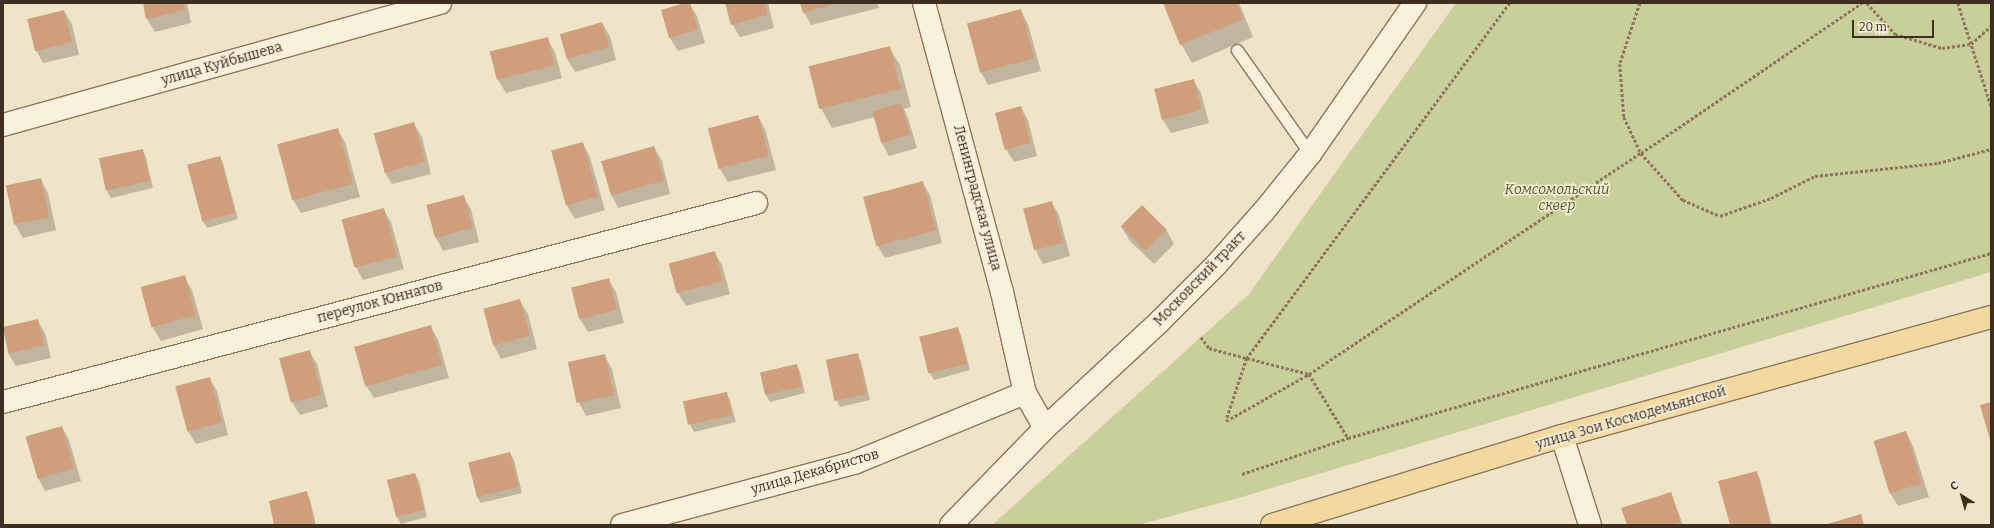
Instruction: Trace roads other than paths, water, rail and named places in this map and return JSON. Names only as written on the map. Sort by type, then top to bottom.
[{"type":"main road","name":"улица Зои Космодемьянской","points":[[1272,525],[1562,436],[1991,317]]},
{"type":"street","name":"улица Куйбышева","points":[[3,125],[440,3]]},
{"type":"street","name":"Ленинградская улица","points":[[924,3],[1002,292],[1025,393],[1045,428]]},
{"type":"street","name":"Московский тракт","points":[[951,525],[1045,428],[1154,327],[1216,265],[1264,211],[1310,154],[1415,3]]},
{"type":"street","name":"переулок Юннатов","points":[[3,402],[756,203]]},
{"type":"street","name":"улица Декабристов","points":[[622,525],[854,463],[1025,393]]},
{"type":"street","points":[[1562,436],[1590,525]]},
{"type":"lane","points":[[1237,50],[1310,154]]},
{"type":"park label","name":"Комсомольский сквер","points":[[1557,198]]}]
